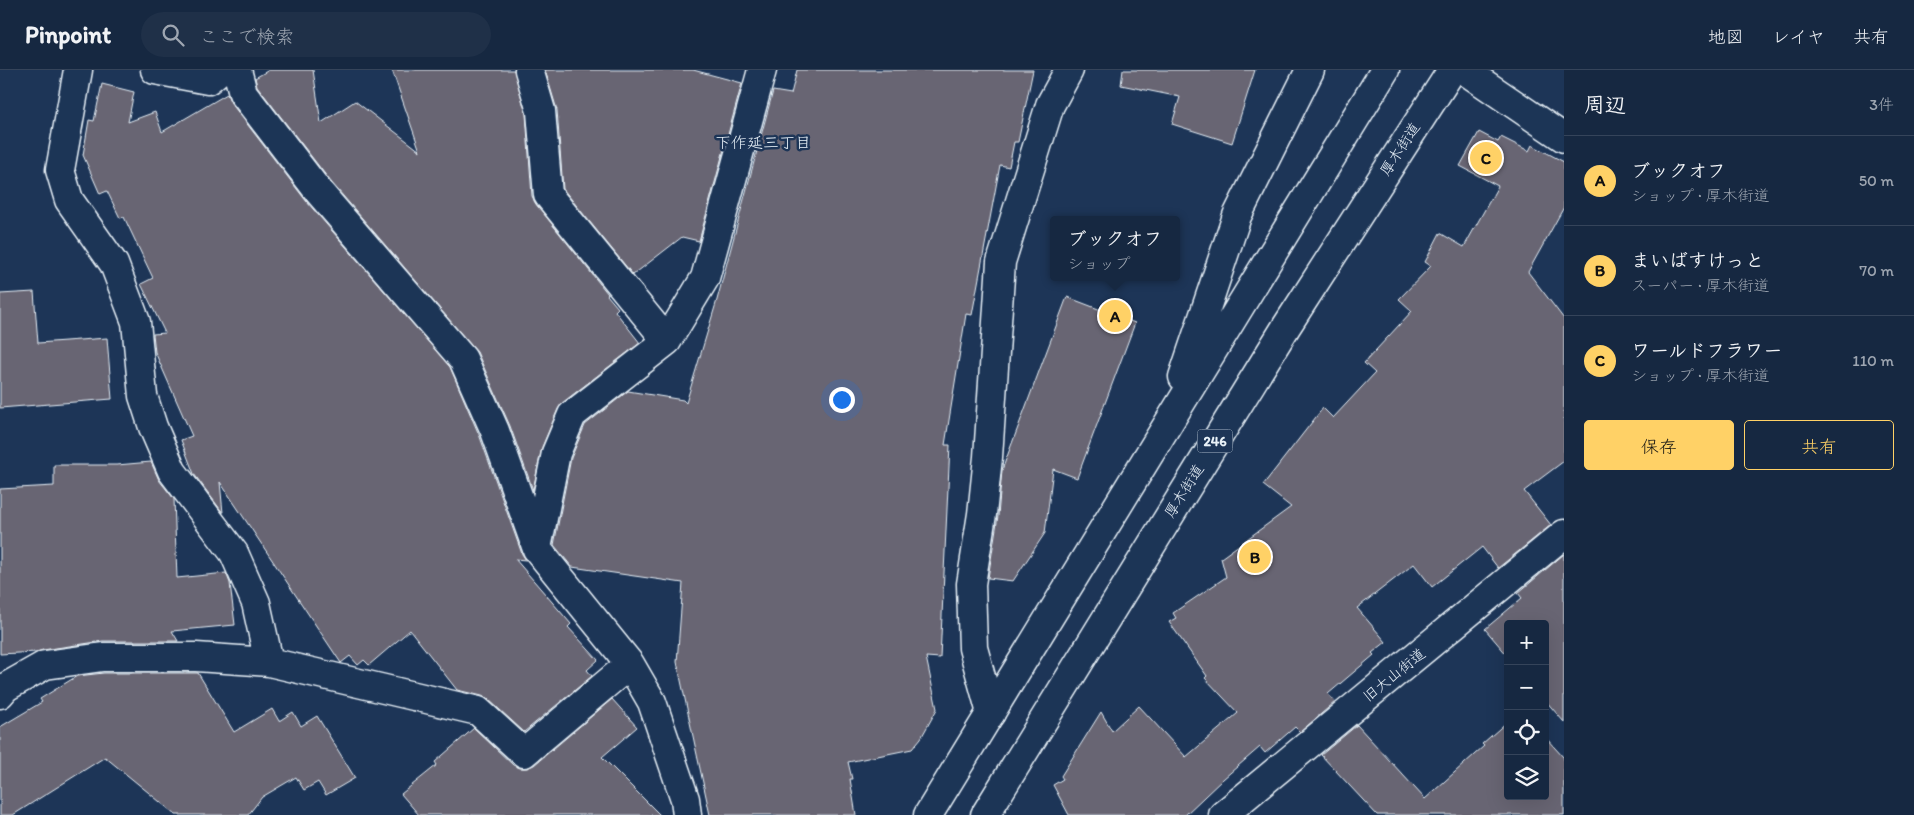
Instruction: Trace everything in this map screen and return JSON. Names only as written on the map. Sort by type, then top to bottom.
[{"type":"main road","points":[[78,70],[60,170],[69,200],[114,264],[136,322],[143,396],[153,427],[172,471],[234,552],[256,603],[269,662]]},
{"type":"main road","points":[[155,70],[208,80],[220,70]]},
{"type":"main road","points":[[237,70],[243,93],[319,192],[463,359],[495,431],[536,549],[630,664],[652,702],[685,799],[687,815]]},
{"type":"main road","points":[[529,70],[541,110],[548,195],[667,341]]},
{"type":"main road","points":[[536,549],[556,453],[572,415],[667,341],[705,278],[762,70]]},
{"type":"main road","points":[[991,713],[973,648],[971,584],[982,514],[988,457],[1001,262],[1050,105],[1068,70]]},
{"type":"main road","points":[[1169,421],[1237,216],[1310,70]]},
{"type":"main road","points":[[928,815],[1385,70]]},
{"type":"main road","name":"厚木街道","points":[[985,815],[1286,327],[1452,70]]},
{"type":"main road","points":[[1464,70],[1564,138]]},
{"type":"main road","name":"旧大山街道","points":[[1223,815],[1564,534]]},
{"type":"main road","points":[[0,694],[6,687],[45,665],[103,657],[196,657],[269,662],[478,711],[524,753],[630,664]]},
{"type":"building","points":[[269,70],[313,70],[321,123],[355,101],[420,151],[392,70],[514,70],[526,114],[532,196],[536,204],[608,294],[618,308],[615,311],[640,343],[562,403],[542,447],[533,490],[510,426],[477,352],[331,182],[257,86],[255,78]]},
{"type":"building","points":[[545,70],[693,70],[742,83],[699,241],[682,237],[633,275],[563,189],[557,110]]},
{"type":"building","points":[[797,70],[1033,70],[1018,142],[1014,142],[1009,167],[1000,165],[972,315],[966,314],[945,445],[950,445],[940,658],[926,657],[937,709],[921,738],[912,749],[848,762],[856,815],[710,815],[677,662],[683,583],[572,567],[554,545],[571,458],[585,425],[628,391],[683,400],[686,403],[717,300],[773,91],[791,94]]},
{"type":"building","points":[[1123,70],[1255,70],[1232,143],[1172,124],[1180,97],[1121,85]]},
{"type":"building","points":[[102,84],[134,92],[128,122],[155,112],[162,132],[227,94],[231,103],[307,202],[450,367],[480,437],[522,554],[526,560],[515,559],[571,624],[568,627],[598,660],[587,670],[592,676],[524,732],[488,699],[457,690],[410,630],[369,665],[364,660],[358,665],[350,656],[341,663],[220,482],[223,513],[194,474],[181,440],[192,436],[155,352],[153,334],[165,333],[141,284],[153,278],[124,217],[120,218],[107,191],[100,194],[83,155],[89,120],[94,121]]},
{"type":"building","points":[[1479,132],[1498,142],[1501,137],[1529,151],[1532,145],[1564,162],[1564,207],[1528,272],[1564,319],[1564,461],[1524,491],[1551,525],[1498,568],[1482,547],[1432,587],[1414,564],[1357,608],[1386,642],[1372,653],[1374,655],[1328,694],[1335,702],[1300,732],[1295,727],[1265,753],[1260,747],[1185,815],[1069,815],[1053,785],[1063,779],[1061,776],[1101,712],[1112,731],[1139,706],[1186,757],[1238,713],[1205,678],[1207,676],[1169,622],[1176,618],[1173,613],[1226,577],[1221,558],[1291,507],[1263,485],[1323,408],[1333,418],[1375,373],[1364,363],[1412,311],[1399,299],[1431,266],[1425,262],[1440,233],[1464,247],[1498,186],[1460,166]]},
{"type":"building","points":[[34,292],[38,343],[107,338],[112,399],[0,408],[0,294]]},
{"type":"building","points":[[1067,297],[1135,323],[1077,478],[1053,469],[1045,533],[1013,581],[988,578],[998,516],[1002,470]]},
{"type":"building","points":[[151,462],[159,480],[174,499],[177,578],[226,573],[230,583],[235,625],[172,631],[178,641],[103,641],[36,652],[0,654],[0,489],[54,486],[54,465],[117,465]]},
{"type":"building","points":[[1564,554],[1564,722],[1549,705],[1549,620],[1504,620],[1504,651],[1485,629],[1522,598],[1518,593]]},
{"type":"building","points":[[104,673],[198,673],[234,732],[272,709],[279,721],[293,712],[301,726],[317,716],[355,778],[326,795],[318,782],[304,790],[296,777],[262,797],[248,815],[176,815],[105,757],[13,815],[0,815],[0,727],[42,702],[40,699],[77,676]]},
{"type":"building","points":[[612,699],[637,727],[602,757],[660,815],[419,815],[401,794],[437,765],[435,762],[474,728],[513,765],[527,768],[534,765]]},
{"type":"building","points":[[1357,725],[1425,799],[1484,746],[1482,744],[1504,725],[1504,800],[1549,800],[1549,741],[1564,758],[1564,815],[1377,815],[1321,755]]},
{"type":"place","name":"ワールドフラワー","points":[[1486,158]]},
{"type":"place","name":"ブックオフ","points":[[1115,316]]},
{"type":"place","name":"まいばすけっと","points":[[1255,557]]},
{"type":"district","name":"下作延三丁目","points":[[763,142]]}]
